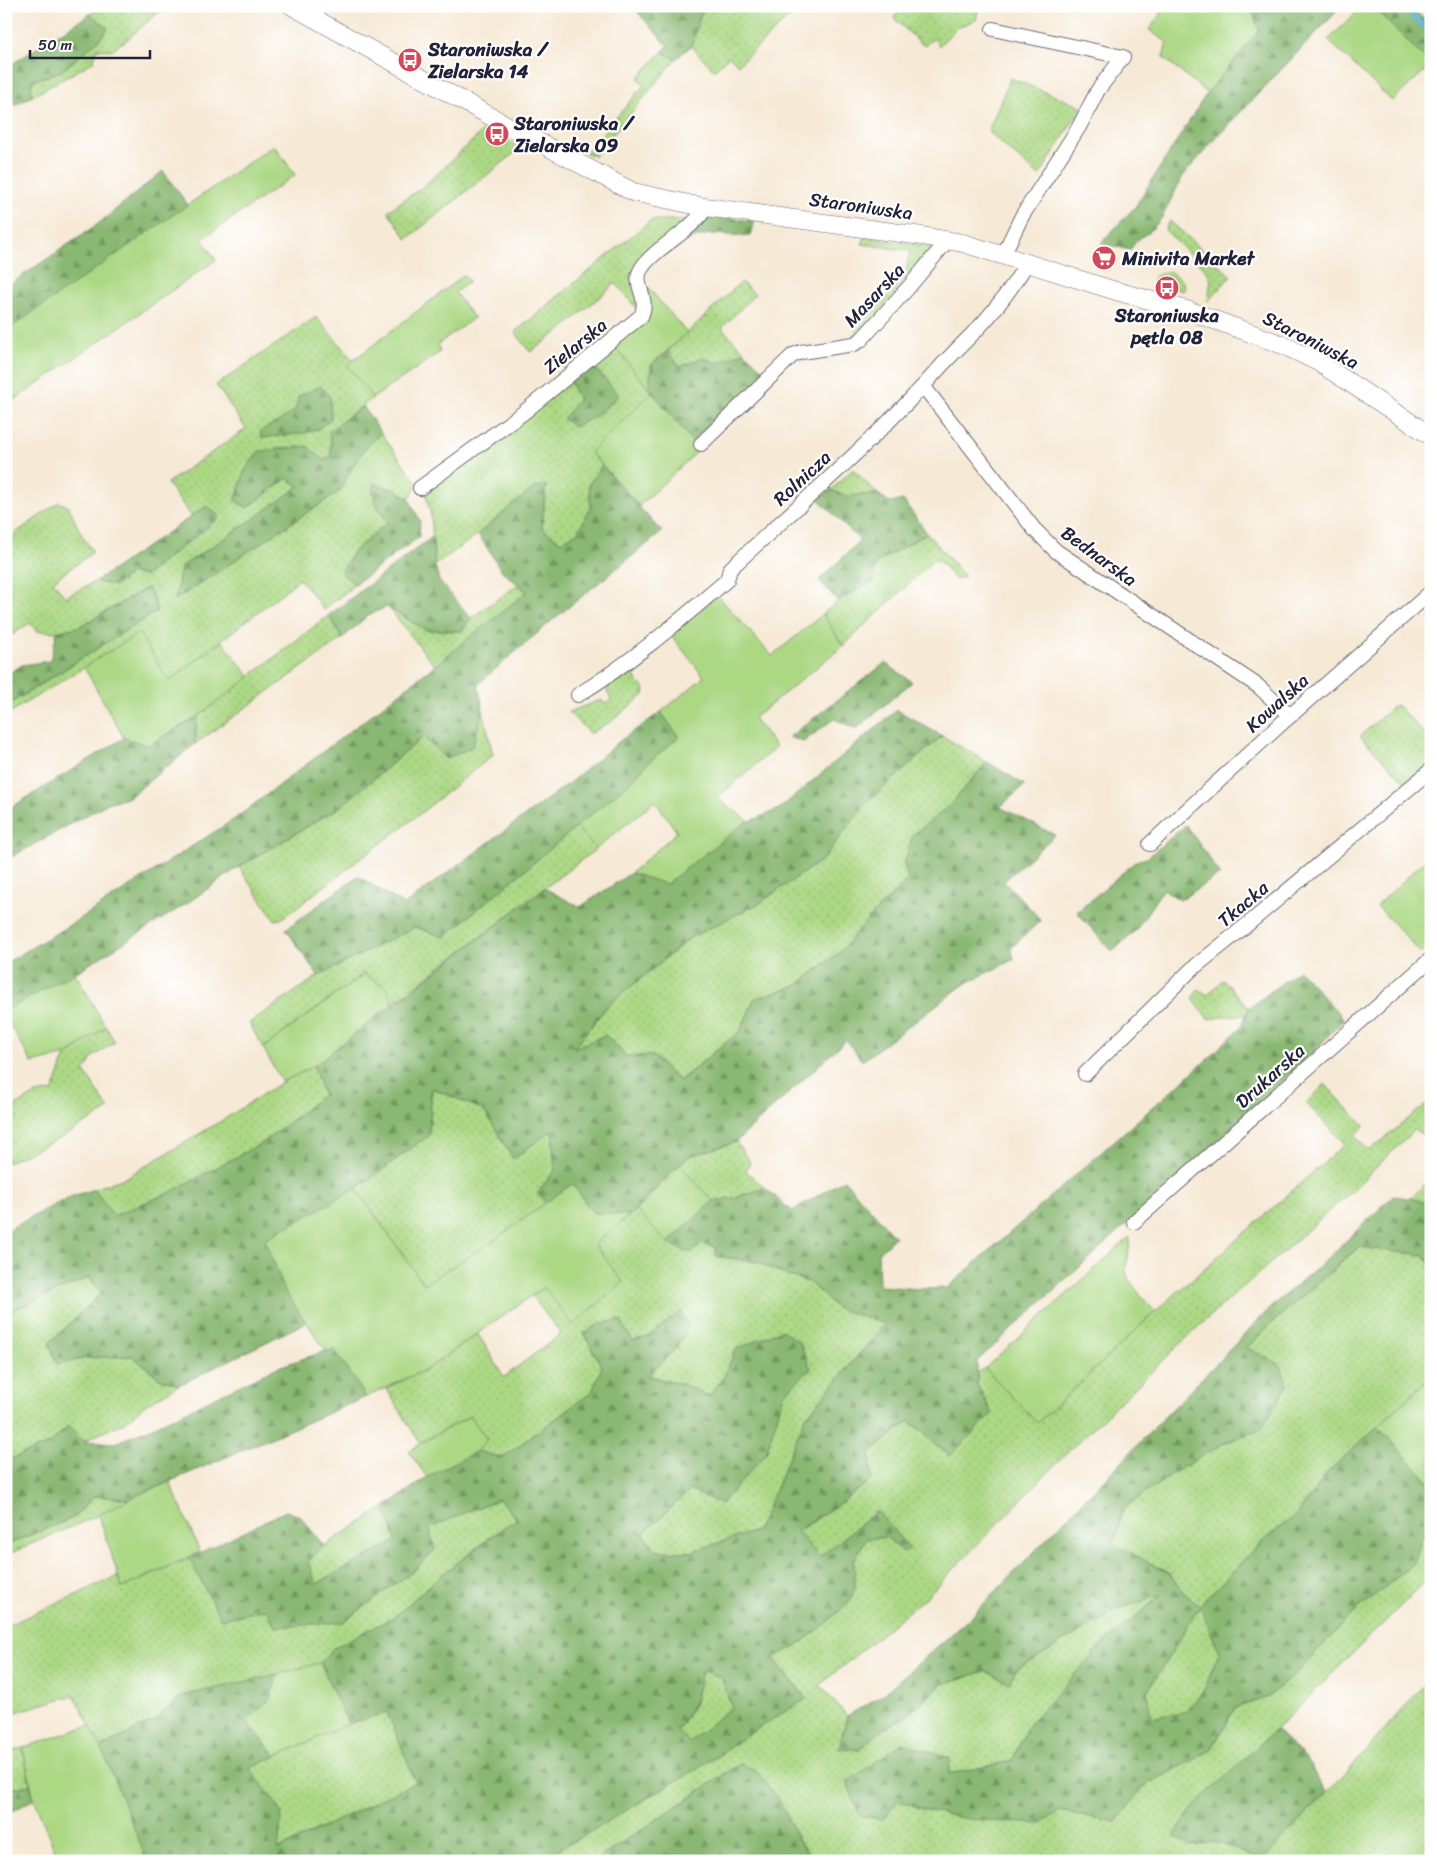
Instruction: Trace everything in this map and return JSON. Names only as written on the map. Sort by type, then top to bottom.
[{"type":"street","name":"Staroniwska","points":[[292,6],[633,192],[707,207],[947,240],[1028,262],[1190,311],[1283,344],[1318,362],[1431,436]]},
{"type":"street","points":[[994,29],[1123,57],[1098,90],[1079,127],[1022,216],[1003,255]]},
{"type":"street","name":"Zielarska","points":[[420,488],[523,413],[641,316],[645,309],[638,278],[639,272],[662,248],[694,223],[707,207]]},
{"type":"street","name":"Masarska","points":[[701,444],[793,355],[801,352],[854,344],[861,340],[908,288],[947,240]]},
{"type":"street","name":"Rolnicza","points":[[578,695],[610,676],[666,632],[727,580],[730,569],[788,518],[924,387],[944,363],[983,323],[1010,290],[1028,262]]},
{"type":"street","name":"Bednarska","points":[[924,387],[1034,529],[1056,551],[1258,686],[1290,716]]},
{"type":"street","name":"Kowalska","points":[[1150,844],[1290,716],[1431,592]]},
{"type":"street","name":"Tkacka","points":[[1085,1074],[1192,969],[1431,770]]},
{"type":"street","name":"Drukarska","points":[[1134,1222],[1431,959]]},
{"type":"green space","points":[[102,6],[166,6],[125,41],[111,50],[97,49],[93,62],[31,97],[32,81],[61,71],[101,38],[107,28],[90,14]]},
{"type":"green space","points":[[639,6],[701,6],[702,10],[691,46],[676,59],[662,52],[668,46],[635,9]]},
{"type":"green space","points":[[701,6],[801,6],[738,65],[729,56],[714,70],[691,46],[702,10]]},
{"type":"green space","points":[[905,6],[979,6],[976,20],[957,27],[939,46],[934,38],[924,46],[893,18]]},
{"type":"green space","points":[[1166,6],[1251,6],[1259,31],[1207,93],[1163,57],[1167,42],[1149,30]]},
{"type":"green space","points":[[1251,6],[1342,6],[1213,141],[1183,176],[1161,219],[1150,231],[1136,241],[1130,250],[1101,243],[1135,207],[1207,93],[1259,31]]},
{"type":"green space","points":[[1363,6],[1372,6],[1431,65],[1392,101],[1328,40]]},
{"type":"green space","points":[[1372,6],[1419,6],[1415,10],[1431,26],[1431,65]]},
{"type":"green space","points":[[90,14],[108,28],[101,38],[61,71],[32,81],[31,97],[6,109],[6,68]]},
{"type":"green space","points":[[662,52],[676,59],[595,156],[586,153],[644,85],[638,78]]},
{"type":"green space","points":[[1010,78],[1082,107],[1039,176],[988,132]]},
{"type":"green space","points":[[485,129],[521,148],[407,239],[388,211],[425,185]]},
{"type":"green space","points":[[274,145],[295,175],[202,239],[216,260],[13,401],[6,390],[6,331]]},
{"type":"green space","points":[[163,171],[188,205],[11,328],[6,326],[6,287],[98,224]]},
{"type":"green space","points":[[710,216],[754,221],[750,236],[709,234],[688,240],[694,229]]},
{"type":"green space","points":[[651,220],[688,220],[655,248],[630,275],[640,313],[616,283],[561,330],[530,352],[515,332]]},
{"type":"green space","points":[[1170,221],[1231,276],[1208,301],[1211,279],[1206,270],[1165,230]]},
{"type":"green space","points":[[865,237],[933,247],[862,334],[853,335],[905,277],[910,251],[862,244]]},
{"type":"green space","points":[[1168,271],[1182,280],[1185,288],[1183,291],[1153,282],[1154,277]]},
{"type":"green space","points":[[464,275],[469,281],[455,293],[474,318],[438,344],[440,352],[373,398],[347,365]]},
{"type":"green space","points":[[741,282],[755,294],[722,328],[745,352],[717,363],[702,358],[680,367],[668,351]]},
{"type":"green space","points":[[647,286],[687,333],[651,365],[649,388],[614,346],[646,318],[651,309]]},
{"type":"green space","points":[[316,317],[353,360],[348,365],[373,398],[329,431],[331,456],[324,460],[306,447],[248,508],[287,478],[300,486],[181,567],[176,599],[340,491],[362,452],[381,433],[418,484],[409,499],[397,490],[377,507],[388,522],[353,552],[341,573],[355,584],[324,610],[300,579],[169,681],[139,634],[6,715],[6,706],[157,611],[146,588],[81,626],[57,632],[37,631],[30,623],[6,639],[6,540],[59,502],[69,507],[80,532],[93,552],[53,581],[65,597],[96,581],[115,586],[131,573],[145,576],[220,517],[207,506],[191,516],[167,483],[246,429],[216,385]]},
{"type":"green space","points":[[614,346],[652,392],[590,452],[602,466],[589,484],[591,507],[578,532],[561,542],[542,529],[546,486],[435,565],[431,516],[426,493],[570,382],[579,399],[564,419],[619,395],[592,365]]},
{"type":"green space","points":[[668,351],[680,367],[702,358],[718,363],[745,352],[767,374],[692,442],[649,388],[651,365]]},
{"type":"green space","points":[[592,365],[619,395],[596,416],[574,427],[563,419],[579,399],[570,382]]},
{"type":"green space","points":[[321,386],[330,397],[331,419],[318,429],[305,433],[262,438],[260,431],[278,422],[295,410],[299,396]]},
{"type":"green space","points":[[652,392],[699,450],[639,506],[590,452]]},
{"type":"green space","points":[[363,406],[381,433],[362,452],[340,491],[175,600],[181,567],[299,486],[286,478],[248,508],[235,501],[245,470],[259,451],[307,446],[324,460],[331,456],[329,431]]},
{"type":"green space","points":[[602,466],[662,532],[555,618],[478,684],[483,710],[472,747],[446,759],[423,737],[340,807],[239,867],[186,904],[75,973],[6,1010],[6,963],[78,920],[236,818],[391,700],[527,592],[502,571],[478,534],[533,488],[546,485],[542,528],[561,542],[578,532],[591,507],[589,484]]},
{"type":"green space","points":[[853,469],[878,494],[845,496],[831,490]]},
{"type":"green space","points":[[374,484],[397,490],[409,499],[420,521],[419,537],[355,584],[341,573],[353,552],[388,522],[373,494]]},
{"type":"green space","points":[[831,490],[845,496],[878,494],[891,503],[903,500],[927,533],[876,563],[873,581],[838,601],[819,580],[860,541],[818,499]]},
{"type":"green space","points":[[207,506],[220,517],[145,576],[131,573],[115,586],[96,581]]},
{"type":"green space","points":[[927,533],[965,577],[956,580],[940,562],[934,560],[843,646],[823,614],[838,601],[873,581],[876,563]]},
{"type":"green space","points":[[432,537],[439,581],[471,618],[462,631],[426,630],[387,607],[368,615],[342,639],[329,615]]},
{"type":"green space","points":[[519,584],[528,592],[435,666],[388,607],[426,630],[462,631],[471,618]]},
{"type":"green space","points":[[147,588],[153,596],[157,611],[6,706],[6,675],[22,665],[50,661],[57,632],[81,626]]},
{"type":"green space","points":[[717,595],[772,656],[823,614],[843,646],[754,718],[776,747],[717,798],[749,821],[666,884],[631,873],[677,832],[655,801],[596,849],[576,827],[632,781],[649,762],[679,737],[661,712],[704,677],[671,635]]},
{"type":"green space","points":[[329,615],[342,639],[195,744],[197,717]]},
{"type":"green space","points":[[139,633],[169,681],[222,641],[250,677],[197,717],[148,745],[124,738],[84,667]]},
{"type":"green space","points":[[885,663],[912,682],[856,729],[834,719],[803,742],[789,737]]},
{"type":"green space","points":[[630,668],[637,681],[645,689],[644,695],[610,722],[590,734],[568,712],[601,700],[606,704],[611,699],[607,692],[609,684]]},
{"type":"green space","points":[[1396,704],[1431,740],[1431,762],[1406,783],[1360,736]]},
{"type":"green space","points":[[483,710],[493,755],[421,813],[281,919],[275,920],[239,867],[340,807],[423,737],[472,747]]},
{"type":"green space","points":[[897,710],[942,736],[867,802],[823,859],[761,902],[690,938],[607,1006],[574,1048],[606,1035],[626,1056],[653,1056],[671,1075],[680,1081],[741,1030],[754,999],[796,986],[839,953],[860,928],[908,879],[904,864],[913,835],[949,806],[987,762],[1025,785],[1000,807],[1055,835],[1004,881],[1041,920],[1011,948],[1014,959],[963,985],[862,1061],[846,1040],[736,1142],[687,1157],[630,1215],[593,1213],[572,1184],[547,1203],[537,1194],[555,1170],[552,1130],[513,1159],[484,1110],[432,1088],[429,1135],[349,1194],[265,1239],[285,1291],[307,1322],[179,1385],[161,1379],[132,1356],[87,1358],[57,1364],[49,1343],[101,1294],[90,1277],[6,1313],[6,1231],[67,1198],[94,1189],[114,1216],[169,1193],[264,1142],[323,1095],[314,1066],[544,888],[580,907],[631,873],[666,884],[743,824],[779,809]]},
{"type":"green space","points":[[661,712],[679,737],[649,762],[632,781],[444,937],[415,927],[318,976],[286,929],[358,876],[404,905],[568,784],[621,740]]},
{"type":"green space","points":[[197,717],[195,744],[128,798],[110,802],[6,860],[7,810],[124,738],[148,745]]},
{"type":"green space","points":[[942,736],[987,762],[949,806],[913,835],[904,864],[908,879],[860,928],[839,953],[796,986],[754,999],[741,1030],[679,1081],[653,1056],[626,1056],[606,1035],[573,1049],[607,1006],[690,938],[761,902],[823,859],[867,802]]},
{"type":"green space","points":[[1186,825],[1220,874],[1180,900],[1163,889],[1136,930],[1112,952],[1077,912],[1136,861],[1147,858]]},
{"type":"green space","points":[[576,827],[596,849],[393,1003],[387,988],[364,974],[263,1048],[249,1023],[318,976],[415,927],[444,937]]},
{"type":"green space","points":[[1423,862],[1431,871],[1431,945],[1421,953],[1377,906]]},
{"type":"green space","points":[[1299,970],[1344,1019],[1307,1059],[977,1361],[977,1384],[992,1414],[950,1456],[909,1421],[870,1452],[872,1479],[797,1531],[820,1557],[877,1511],[910,1549],[905,1553],[886,1537],[866,1539],[854,1561],[855,1588],[850,1601],[822,1627],[793,1648],[773,1657],[806,1699],[745,1736],[718,1756],[537,1861],[147,1861],[101,1747],[155,1721],[182,1696],[278,1674],[270,1699],[247,1721],[276,1756],[250,1768],[282,1812],[278,1850],[416,1782],[387,1712],[348,1724],[320,1663],[332,1649],[393,1618],[439,1577],[517,1519],[499,1499],[429,1528],[435,1550],[417,1568],[343,1622],[275,1627],[267,1609],[221,1619],[189,1558],[286,1511],[300,1516],[324,1546],[308,1562],[316,1584],[396,1541],[385,1507],[427,1477],[477,1451],[502,1458],[592,1392],[602,1367],[584,1333],[601,1323],[620,1320],[633,1341],[648,1337],[681,1311],[689,1326],[676,1348],[648,1376],[684,1385],[709,1396],[724,1377],[736,1349],[782,1330],[800,1343],[811,1369],[784,1394],[766,1453],[721,1504],[690,1490],[643,1534],[657,1551],[690,1552],[756,1531],[766,1512],[805,1418],[885,1324],[836,1308],[809,1282],[786,1275],[757,1262],[716,1256],[716,1247],[702,1244],[690,1253],[668,1243],[713,1201],[733,1198],[765,1188],[792,1211],[844,1180],[895,1237],[878,1253],[879,1286],[919,1289],[947,1288],[1211,1056],[1241,1027],[1249,1008]],"holes":[[[702,1671],[721,1677],[732,1707],[689,1742],[677,1730],[695,1702]]]},
{"type":"green space","points":[[75,973],[106,1027],[66,1055],[32,1063],[6,1018],[6,1010]]},
{"type":"green space","points":[[364,974],[387,988],[393,1003],[314,1066],[282,1082],[263,1048]]},
{"type":"green space","points":[[1223,979],[1249,1008],[1247,1014],[1208,1019],[1193,999],[1198,989],[1207,995]]},
{"type":"green space","points":[[106,1027],[115,1042],[94,1056],[84,1071],[109,1109],[63,1137],[6,1163],[6,1111],[36,1094],[53,1091],[66,1055]]},
{"type":"green space","points":[[314,1066],[323,1095],[264,1142],[169,1193],[113,1216],[94,1189],[127,1177],[282,1082]]},
{"type":"green space","points":[[1325,1084],[1364,1126],[1355,1136],[1369,1151],[1431,1100],[1431,1135],[1429,1137],[1414,1130],[1353,1190],[1198,1327],[1073,1447],[928,1595],[820,1685],[847,1716],[839,1748],[859,1750],[884,1728],[904,1718],[942,1684],[985,1671],[1014,1671],[1118,1609],[1163,1594],[1104,1643],[1029,1724],[1012,1761],[949,1774],[899,1800],[926,1810],[1039,1824],[1060,1811],[1117,1822],[1142,1787],[1211,1750],[1235,1708],[1268,1697],[1302,1668],[1353,1613],[1414,1563],[1421,1541],[1431,1550],[1431,1576],[1251,1754],[1196,1804],[1191,1846],[1213,1842],[1231,1847],[1261,1860],[1337,1783],[1431,1677],[1431,1861],[814,1861],[798,1840],[779,1800],[740,1764],[595,1861],[537,1861],[718,1756],[745,1736],[806,1699],[772,1657],[793,1648],[855,1588],[854,1561],[866,1539],[887,1537],[905,1553],[877,1511],[820,1557],[797,1532],[872,1479],[869,1452],[910,1421],[949,1456],[992,1414],[977,1384],[977,1373],[985,1368],[1037,1423],[1155,1312],[1345,1144],[1306,1103]]},
{"type":"green space","points":[[431,1088],[484,1110],[513,1159],[552,1130],[555,1170],[537,1194],[547,1203],[489,1244],[424,1284],[356,1189],[429,1135]]},
{"type":"green space","points":[[736,1142],[750,1162],[746,1171],[765,1188],[733,1198],[713,1201],[679,1165],[687,1157]]},
{"type":"green space","points":[[679,1165],[713,1201],[668,1243],[636,1210]]},
{"type":"green space","points":[[1431,1179],[1431,1200],[1427,1203],[1410,1198]]},
{"type":"green space","points":[[572,1184],[593,1213],[630,1215],[594,1244],[623,1282],[573,1325],[544,1287],[427,1369],[366,1397],[335,1350],[326,1351],[285,1291],[265,1239],[356,1189],[424,1284],[489,1244]]},
{"type":"green space","points":[[1393,1196],[1410,1198],[1426,1203],[1431,1200],[1431,1262],[1423,1255],[1358,1247],[1272,1323],[1247,1348],[1279,1364],[1288,1385],[1261,1429],[1224,1443],[1172,1474],[1123,1509],[1114,1544],[1169,1573],[1183,1592],[1200,1605],[1257,1546],[1298,1513],[1329,1471],[1378,1426],[1431,1484],[1431,1532],[1421,1541],[1414,1563],[1353,1613],[1302,1668],[1268,1697],[1235,1708],[1211,1750],[1142,1787],[1117,1822],[1060,1811],[1039,1824],[968,1819],[926,1810],[899,1800],[882,1820],[859,1815],[847,1782],[902,1743],[950,1758],[949,1774],[1012,1761],[1029,1724],[1104,1643],[1161,1595],[1118,1609],[1014,1671],[1010,1683],[985,1671],[942,1684],[904,1718],[884,1728],[859,1750],[839,1748],[847,1716],[882,1695],[970,1618],[1274,1304],[1327,1259]],"holes":[[[1200,1606],[1219,1652],[1205,1688],[1188,1711],[1151,1718],[1147,1692]]]},
{"type":"green space","points":[[636,1210],[648,1221],[702,1244],[717,1247],[716,1256],[757,1262],[786,1275],[809,1282],[837,1308],[885,1324],[805,1418],[766,1512],[756,1531],[691,1552],[657,1551],[643,1534],[690,1490],[766,1453],[784,1394],[810,1369],[736,1349],[724,1377],[709,1396],[684,1385],[647,1375],[676,1348],[681,1311],[648,1337],[633,1341],[584,1333],[602,1367],[592,1392],[502,1458],[477,1451],[487,1439],[470,1416],[420,1443],[386,1388],[427,1369],[478,1334],[504,1377],[561,1334],[532,1296],[544,1287],[622,1282],[594,1244]]},
{"type":"green space","points":[[1130,1237],[1127,1274],[1133,1285],[1155,1312],[1037,1423],[985,1368]]},
{"type":"green space","points":[[1359,1247],[1423,1255],[1431,1262],[1431,1377],[1329,1471],[1298,1513],[1257,1546],[1200,1605],[1219,1652],[1205,1688],[1188,1711],[1150,1718],[1147,1692],[1200,1606],[1183,1592],[1169,1573],[1113,1544],[1123,1509],[1172,1474],[1224,1443],[1261,1429],[1279,1364],[1247,1348],[1272,1323]]},
{"type":"green space","points":[[90,1277],[101,1294],[49,1343],[57,1364],[87,1358],[132,1356],[161,1379],[179,1385],[148,1403],[125,1422],[84,1441],[68,1426],[51,1443],[6,1461],[6,1313]]},
{"type":"green space","points":[[335,1350],[366,1397],[129,1499],[94,1496],[75,1517],[6,1545],[6,1461],[51,1443],[69,1426],[84,1441],[115,1443],[278,1367],[326,1351]]},
{"type":"green space","points":[[1431,1377],[1431,1484],[1378,1426]]},
{"type":"green space","points":[[470,1416],[487,1439],[477,1451],[427,1477],[409,1452],[421,1443]]},
{"type":"green space","points":[[170,1482],[200,1552],[122,1588],[99,1515],[129,1499]]},
{"type":"green space","points":[[94,1496],[129,1499],[99,1515],[6,1555],[6,1545],[75,1517]]},
{"type":"green space","points":[[499,1498],[517,1520],[504,1527],[439,1577],[393,1618],[332,1649],[320,1663],[265,1678],[182,1696],[155,1721],[101,1747],[74,1695],[6,1715],[6,1626],[118,1576],[122,1588],[189,1558],[221,1619],[267,1609],[343,1622],[417,1568],[435,1550],[428,1528]]},
{"type":"green space","points":[[385,1507],[397,1541],[316,1584],[308,1562],[324,1546]]},
{"type":"green space","points":[[320,1663],[348,1724],[276,1756],[247,1721],[270,1699],[278,1674]]},
{"type":"green space","points":[[702,1670],[722,1677],[733,1707],[689,1743],[677,1731],[695,1703]]},
{"type":"green space","points":[[387,1711],[410,1767],[411,1774],[416,1782],[277,1850],[250,1768],[348,1724]]},
{"type":"green space","points":[[90,1725],[101,1747],[147,1861],[59,1861],[34,1799],[23,1748]]},
{"type":"green space","points":[[1275,1730],[1305,1757],[1326,1793],[1261,1861],[1231,1847],[1213,1842],[1191,1846],[1174,1836],[1196,1804]]},
{"type":"green space","points":[[23,1748],[30,1785],[6,1790],[6,1752]]},
{"type":"green space","points":[[740,1764],[756,1770],[779,1800],[798,1840],[814,1861],[595,1861]]},
{"type":"green space","points":[[30,1785],[34,1799],[6,1815],[6,1790]]},
{"type":"waterway","points":[[1402,6],[1431,33]]},
{"type":"place","name":"Staroniwska / Zielarska 14","points":[[410,60]]},
{"type":"place","name":"Staroniwska / Zielarska 09","points":[[497,134]]},
{"type":"place","name":"Minivita Market","points":[[1104,258]]},
{"type":"place","name":"Staroniwska pętla 08","points":[[1167,288]]}]
